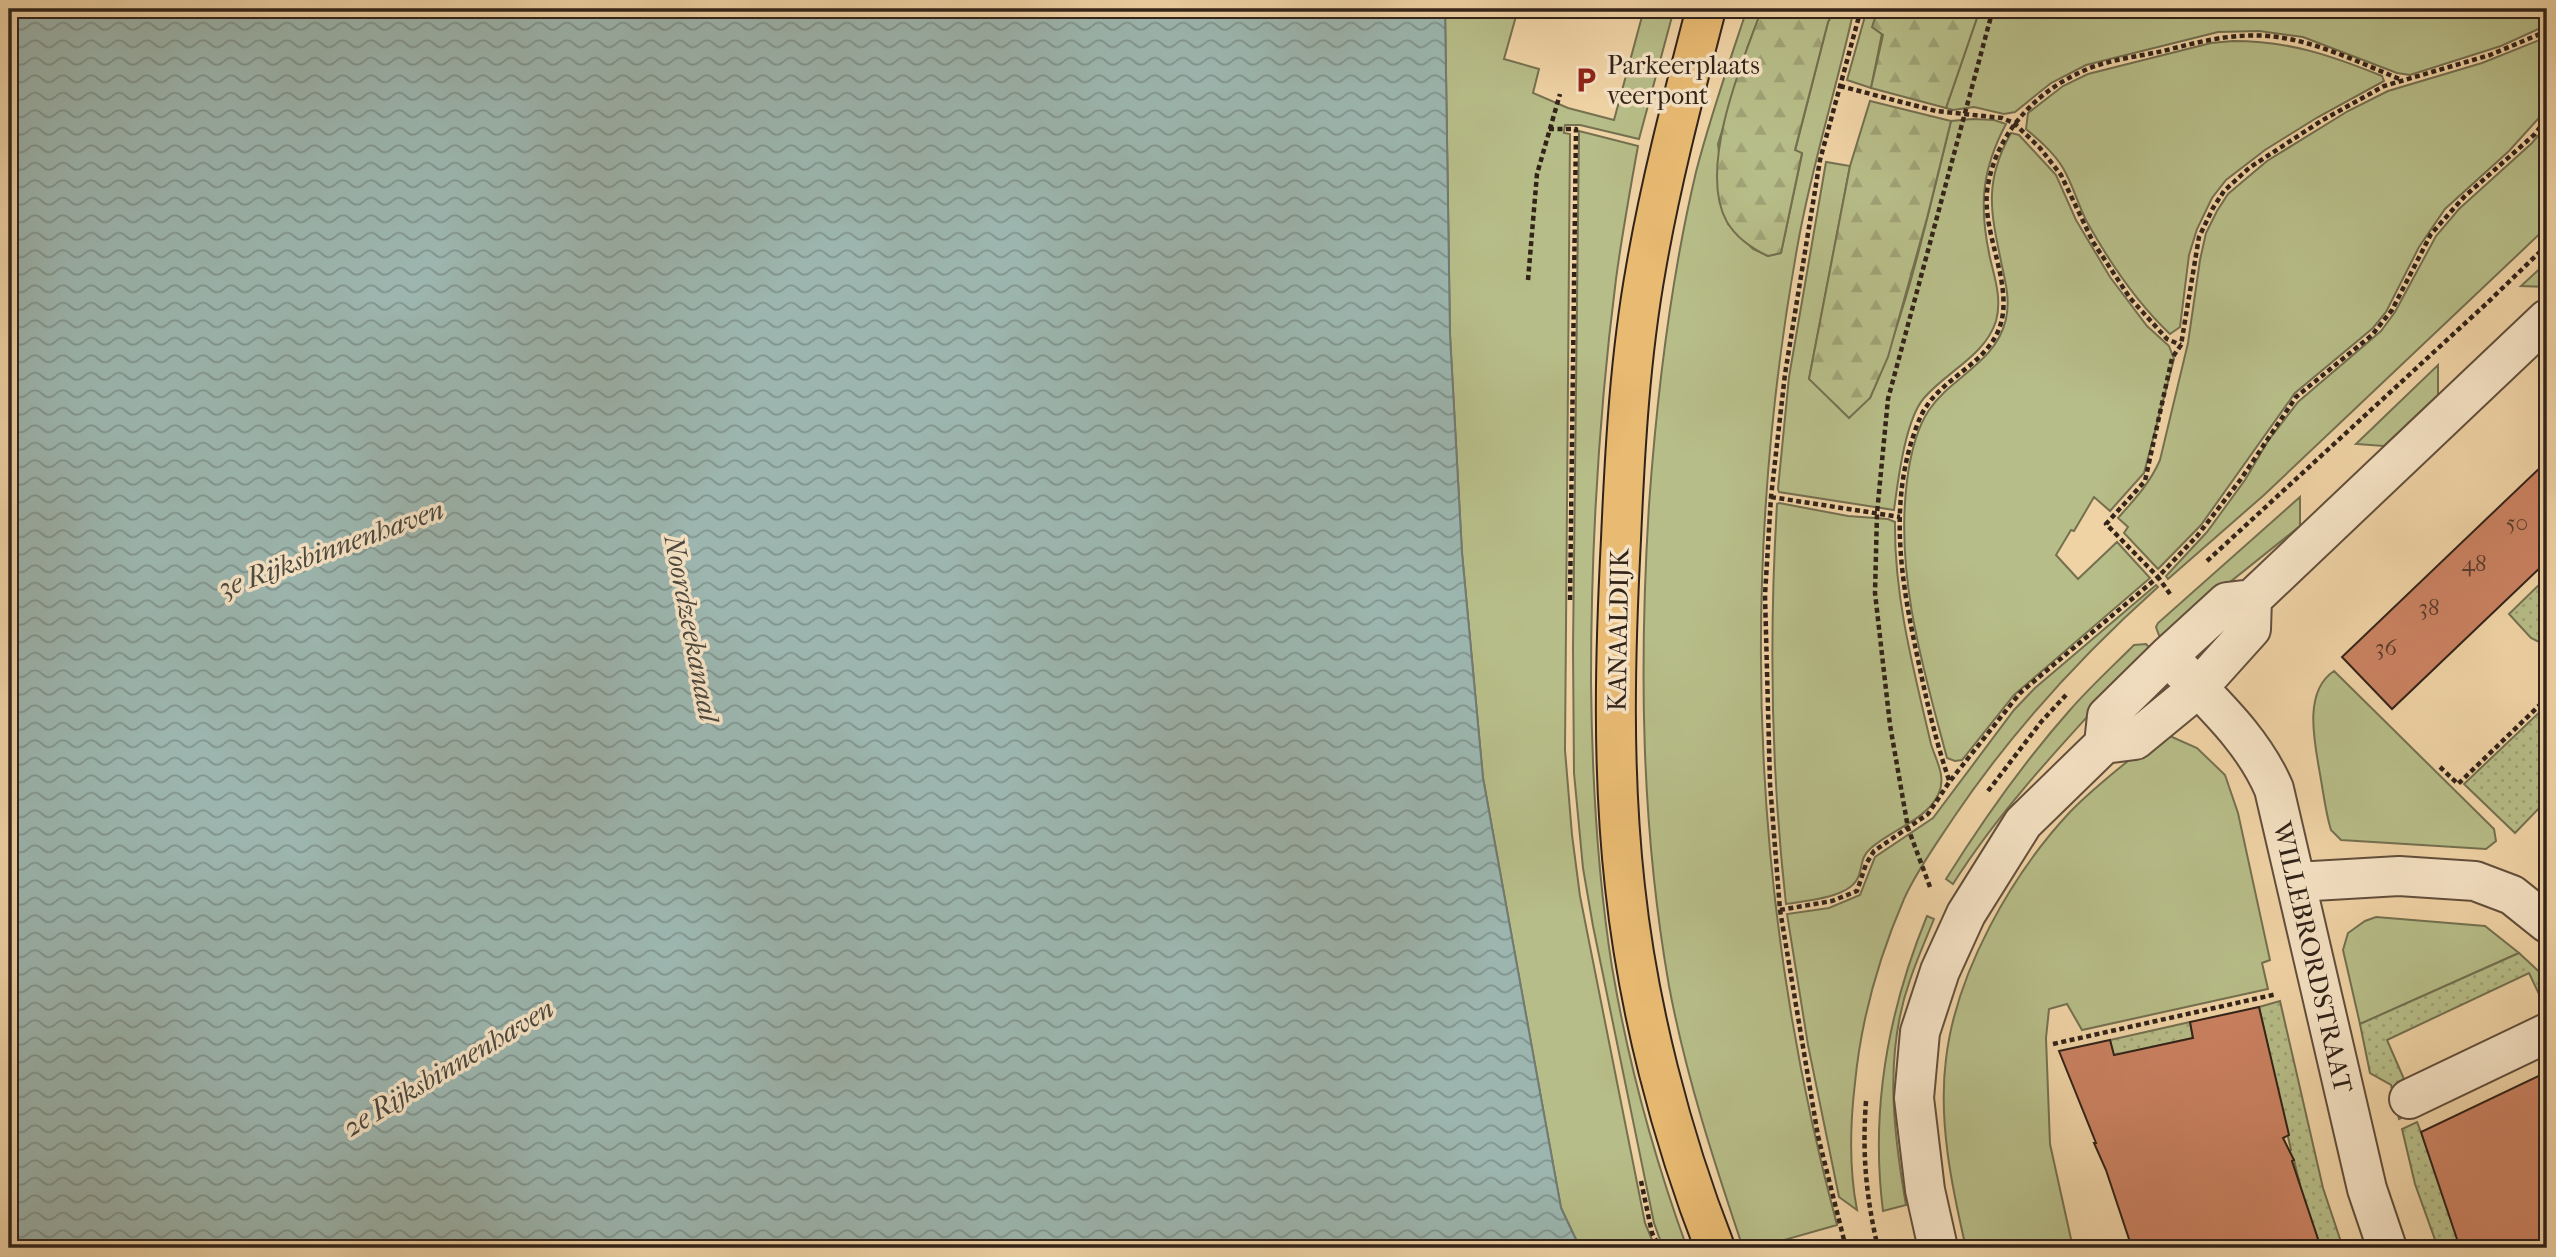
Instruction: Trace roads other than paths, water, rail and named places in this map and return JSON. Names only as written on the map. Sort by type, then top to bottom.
[{"type":"main road","name":"KANAALDIJK","points":[[1706,9],[1676,128],[1646,269],[1627,420],[1615,640],[1616,757],[1627,900],[1641,987],[1664,1091],[1697,1203],[1715,1248]]},
{"type":"street","points":[[2104,744],[2107,716],[2168,656],[2227,602],[2252,599],[2547,319]]},
{"type":"street","points":[[1938,1248],[1925,1190],[1914,1098],[1915,1085],[1920,1032],[1940,971],[1966,914],[2024,823],[2104,744],[2135,740],[2197,689],[2251,629],[2252,599]]},
{"type":"street","name":"WILLEBRORDSTRAAT","points":[[2168,656],[2229,720],[2264,764],[2274,789],[2367,1189],[2387,1248]]},
{"type":"street","points":[[2296,882],[2399,876],[2475,881],[2512,895],[2547,923]]},
{"type":"street","points":[[2409,1099],[2547,1033]]},
{"type":"water","points":[[9,9],[1445,9],[1450,335],[1462,553],[1483,778],[1561,1208],[1580,1248],[9,1248]]},
{"type":"place","name":"Parkeerplaats veerpont","points":[[1586,80]]},
{"type":"water label","name":"3e Rijksbinnenhaven","points":[[331,548]]},
{"type":"water label","name":"Noordzeekanaal","points":[[692,628]]},
{"type":"water label","name":"2e Rijksbinnenhaven","points":[[448,1067]]}]
